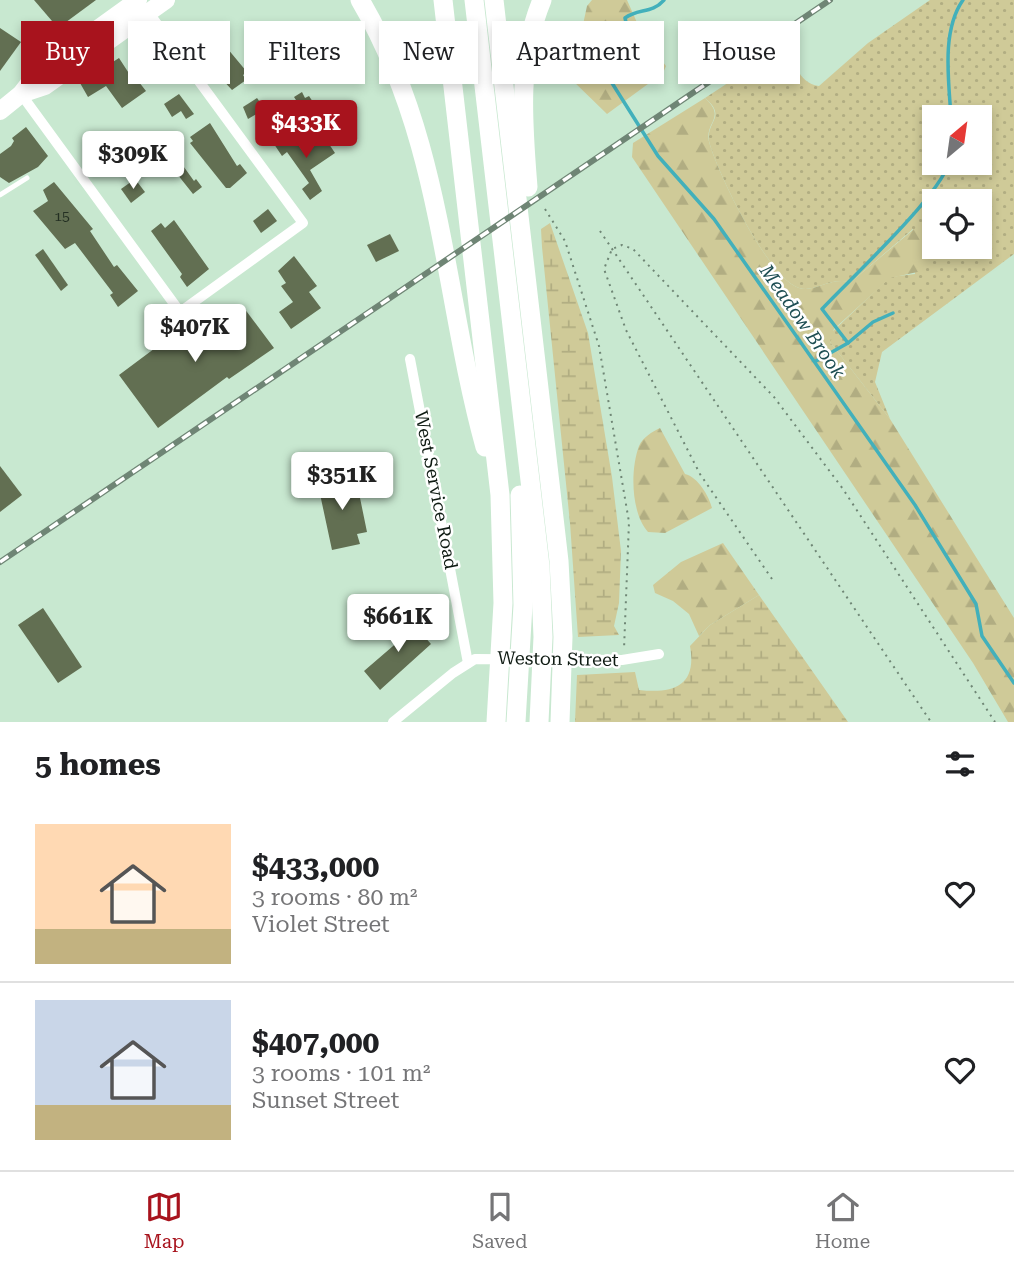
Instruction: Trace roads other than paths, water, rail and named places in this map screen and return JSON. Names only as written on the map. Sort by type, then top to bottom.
[{"type":"highway","points":[[357,0],[372,21],[397,73],[413,115],[439,218],[484,442],[500,495]]},
{"type":"highway","points":[[443,0],[500,495],[512,636]]},
{"type":"highway","points":[[463,0],[490,183]]},
{"type":"highway","points":[[474,0],[499,261],[538,545],[543,637],[539,722]]},
{"type":"highway","points":[[494,0],[520,163],[526,276],[558,541],[563,637],[559,722]]},
{"type":"highway","points":[[520,163],[525,65],[533,25],[542,0]]},
{"type":"highway","points":[[499,261],[520,491],[510,680],[516,722]]},
{"type":"highway","points":[[496,722],[510,680]]},
{"type":"main road","points":[[0,111],[21,94],[38,72],[115,26],[142,4],[166,0]]},
{"type":"street","points":[[21,94],[180,312],[303,223],[142,4]]},
{"type":"street","name":"West Service Road","points":[[410,359],[468,663]]},
{"type":"street","name":"Weston Street","points":[[393,722],[468,663],[489,657],[622,660],[659,654]]},
{"type":"lane","points":[[0,195],[27,178]]},
{"type":"waterway","name":"Meadow Brook","points":[[664,0],[655,7],[625,18],[631,44],[625,56],[611,69],[612,83],[658,156],[714,219],[915,505],[976,604],[982,636],[1014,683]]},
{"type":"waterway","points":[[950,105],[949,41],[956,12],[963,0]]},
{"type":"waterway","points":[[816,361],[848,343],[822,309],[911,217],[943,175]]},
{"type":"waterway","points":[[848,343],[873,322],[893,313]]},
{"type":"railway","points":[[0,562],[830,0]]}]
